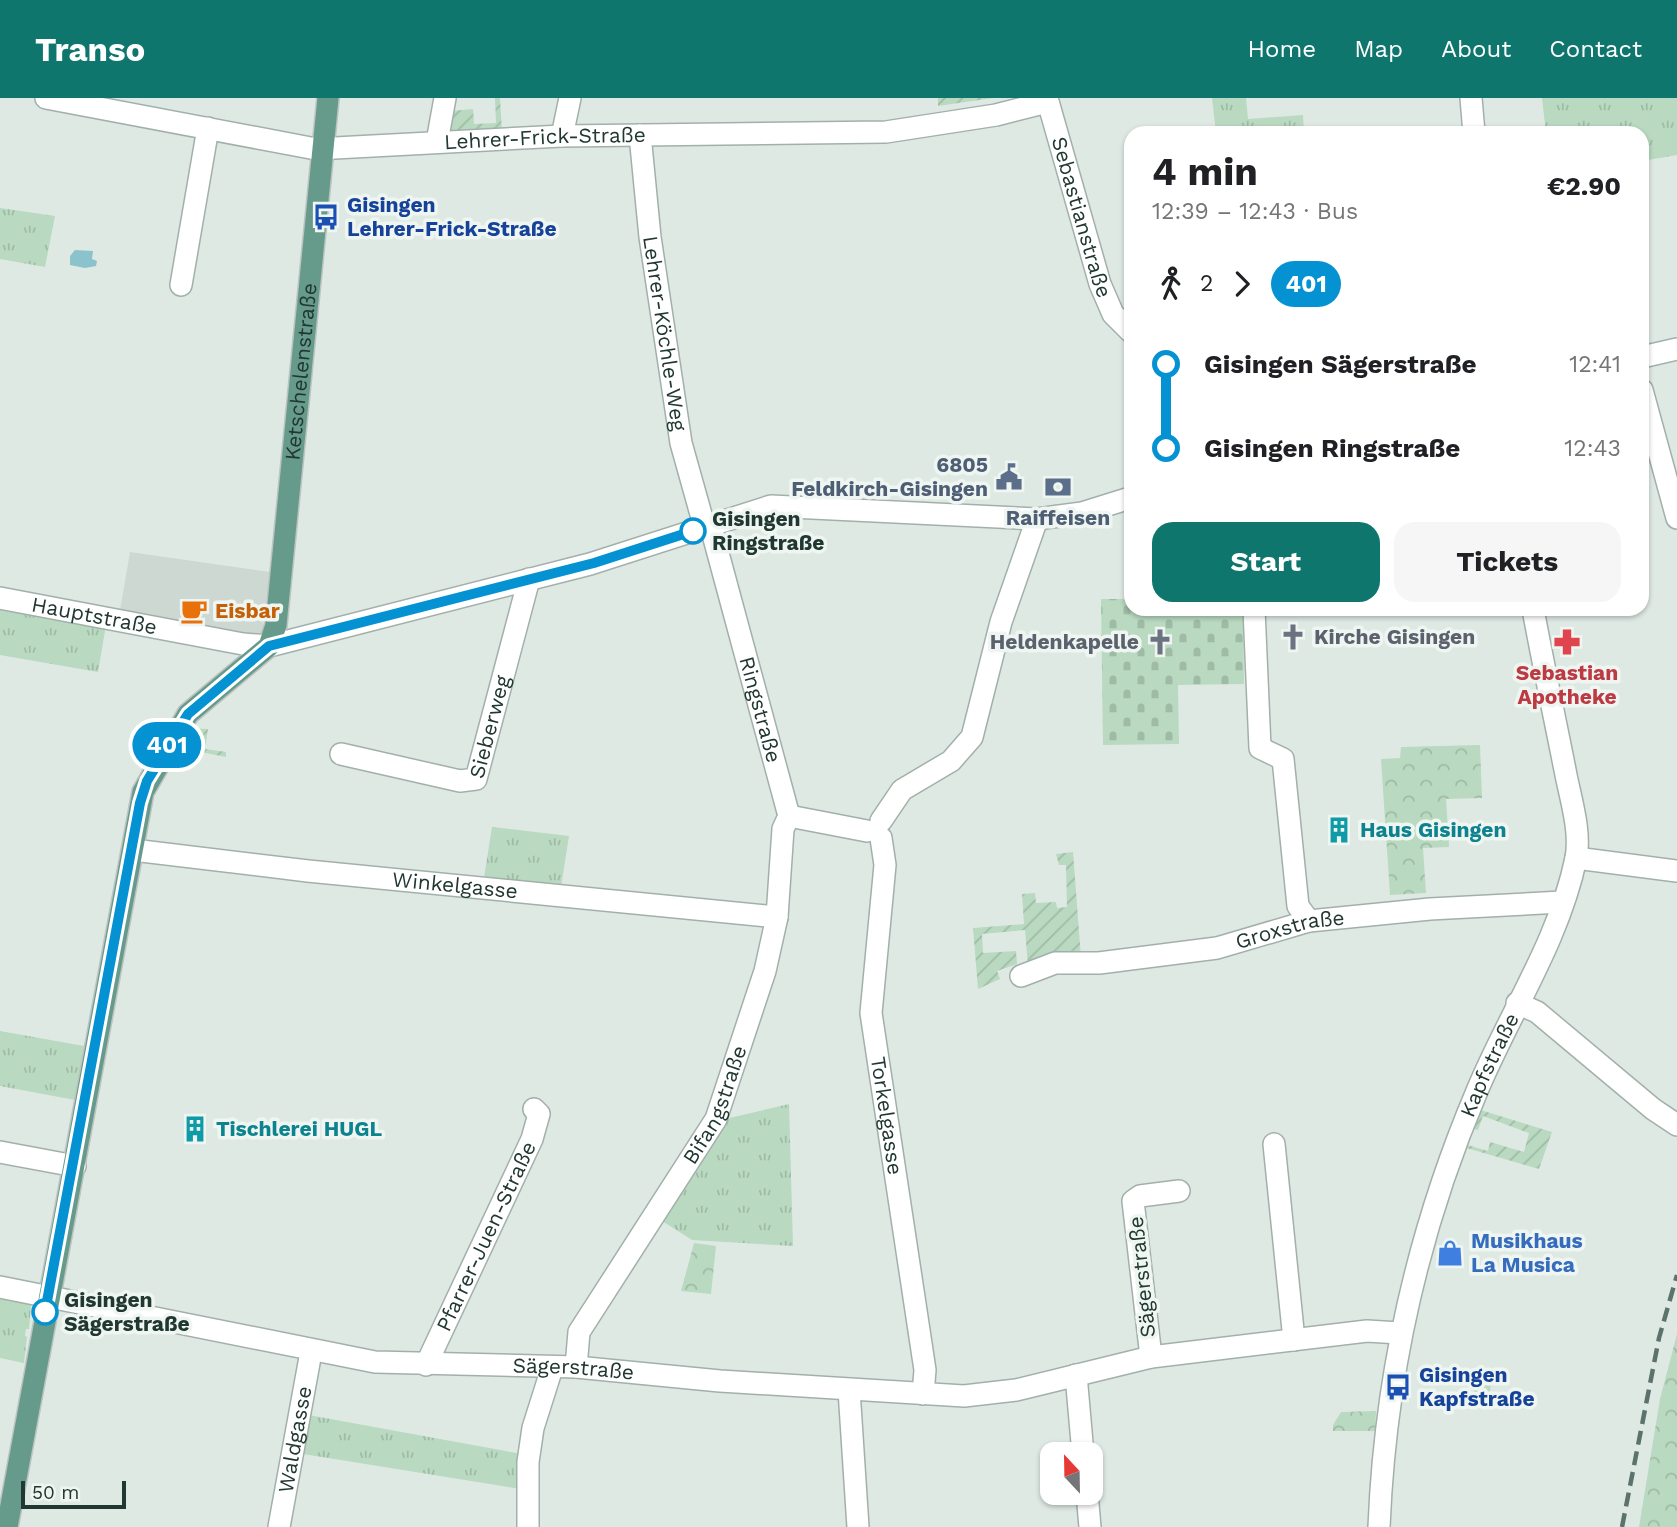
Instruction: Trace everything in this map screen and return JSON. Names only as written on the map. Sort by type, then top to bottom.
[{"type":"main road","name":"Ketschelenstraße","points":[[269,646],[276,625],[328,98]]},
{"type":"main road","points":[[7,1527],[143,792],[188,714],[269,646]]},
{"type":"street","name":"Lehrer-Frick-Straße","points":[[46,98],[122,105],[208,128],[316,149],[562,136],[887,132],[996,115],[1047,100]]},
{"type":"street","points":[[437,142],[445,98]]},
{"type":"street","points":[[562,136],[570,98]]},
{"type":"street","points":[[1471,98],[1473,126]]},
{"type":"street","name":"Sebastianstraße","points":[[1047,100],[1100,284],[1113,314],[1124,325]]},
{"type":"street","points":[[181,285],[208,128]]},
{"type":"street","name":"Lehrer-Köchle-Weg","points":[[640,135],[650,237],[681,443],[702,518],[708,526]]},
{"type":"street","points":[[1649,355],[1677,349]]},
{"type":"street","points":[[1649,416],[1677,518]]},
{"type":"street","name":"Hauptstraße","points":[[0,598],[243,644],[269,646],[617,556],[771,506],[788,504],[1037,519],[1082,513],[1124,500]]},
{"type":"street","points":[[789,816],[876,830],[902,790],[951,761],[964,748],[976,730],[1001,622],[1037,519]]},
{"type":"street","name":"Ringstraße","points":[[708,526],[712,531],[789,816]]},
{"type":"street","name":"Sieberweg","points":[[341,754],[460,781],[476,779],[528,579]]},
{"type":"street","points":[[1254,616],[1260,748],[1283,759],[1298,906],[1309,921]]},
{"type":"street","name":"Kapfstraße","points":[[1379,1527],[1383,1459],[1399,1333],[1434,1206],[1475,1096],[1517,1003],[1540,962],[1576,858],[1574,815],[1534,616]]},
{"type":"street","name":"Bifangstraße","points":[[576,1367],[579,1332],[716,1119],[765,971],[777,917],[783,829],[789,816]]},
{"type":"street","name":"Torkelgasse","points":[[876,830],[885,865],[870,1002],[925,1370],[923,1394]]},
{"type":"street","name":"Winkelgasse","points":[[133,850],[308,871],[777,917]]},
{"type":"street","points":[[1576,858],[1677,871]]},
{"type":"street","name":"Groxstraße","points":[[1021,975],[1055,962],[1099,963],[1217,948],[1309,921],[1430,909],[1562,902]]},
{"type":"street","points":[[1517,1003],[1537,1012],[1653,1109],[1677,1125]]},
{"type":"street","name":"Pfarrer-Juen-Straße","points":[[426,1365],[532,1139],[539,1121],[539,1114],[534,1109]]},
{"type":"street","points":[[1274,1144],[1294,1340]]},
{"type":"street","points":[[0,1152],[75,1166]]},
{"type":"street","name":"Sägerstraße","points":[[1151,1357],[1133,1201],[1140,1196],[1179,1191]]},
{"type":"street","name":"Sägerstraße","points":[[0,1287],[311,1352],[375,1362],[576,1367],[923,1394],[982,1395],[1151,1357],[1367,1331],[1399,1333]]},
{"type":"street","name":"Waldgasse","points":[[279,1527],[311,1352]]},
{"type":"street","points":[[528,1527],[528,1462],[533,1428],[552,1368]]},
{"type":"street","points":[[1076,1376],[1082,1442]]},
{"type":"street","points":[[849,1390],[858,1527]]},
{"type":"street","points":[[1088,1505],[1090,1527]]},
{"type":"shaded area","points":[[130,552],[270,572],[262,635],[257,640],[119,616]]},
{"type":"green space","points":[[495,98],[500,98],[502,132],[445,133],[451,111],[473,109],[474,124],[496,123]]},
{"type":"green space","points":[[938,98],[993,98],[938,106]]},
{"type":"green space","points":[[1212,98],[1246,98],[1248,119],[1303,115],[1304,126],[1215,126]]},
{"type":"green space","points":[[1542,98],[1677,98],[1677,155],[1649,160],[1649,126],[1545,126]]},
{"type":"green space","points":[[0,208],[55,216],[45,267],[0,259]]},
{"type":"green space","points":[[1101,599],[1124,599],[1124,616],[1243,616],[1244,684],[1178,685],[1179,744],[1103,745]]},
{"type":"green space","points":[[0,605],[101,623],[105,631],[98,672],[0,655]]},
{"type":"green space","points":[[190,728],[208,729],[205,749],[226,752],[226,757],[201,752],[201,746],[183,743],[190,734]]},
{"type":"green space","points":[[1480,745],[1482,798],[1446,799],[1449,847],[1423,848],[1426,893],[1390,895],[1381,759],[1400,758],[1401,747]]},
{"type":"green space","points":[[492,827],[569,836],[560,893],[483,884]]},
{"type":"green space","points":[[1073,852],[1081,958],[1028,966],[1025,930],[982,934],[983,953],[1016,951],[1017,964],[997,971],[1000,979],[978,989],[973,928],[1024,924],[1022,894],[1035,893],[1036,903],[1056,902],[1057,908],[1067,907],[1066,865],[1059,865],[1056,854]]},
{"type":"green space","points":[[0,1031],[84,1046],[75,1100],[0,1086]]},
{"type":"green space","points":[[789,1104],[793,1246],[692,1240],[659,1219],[721,1120]]},
{"type":"green space","points":[[1477,1109],[1552,1132],[1539,1169],[1463,1147],[1464,1144],[1488,1151],[1490,1142],[1524,1152],[1529,1133],[1483,1116],[1478,1130],[1470,1128]]},
{"type":"green space","points":[[694,1243],[716,1246],[711,1294],[681,1291]]},
{"type":"green space","points":[[0,1297],[31,1305],[29,1329],[26,1329],[25,1336],[24,1363],[0,1358]]},
{"type":"green space","points":[[1677,1334],[1677,1527],[1639,1527],[1660,1399]]},
{"type":"green space","points":[[1475,1380],[1491,1382],[1489,1403],[1473,1401]]},
{"type":"green space","points":[[1376,1411],[1375,1431],[1333,1431],[1333,1425],[1341,1412]]},
{"type":"green space","points":[[303,1414],[522,1454],[521,1489],[297,1453]]},
{"type":"water","points":[[75,250],[93,251],[92,259],[97,261],[96,266],[85,268],[70,265],[70,256]]},
{"type":"railway","points":[[1622,1527],[1659,1338],[1677,1275]]},
{"type":"bus line","name":"401","points":[[45,1312],[75,1166],[140,803],[147,781],[188,714],[269,646],[594,563],[693,531]]},
{"type":"place","name":"Gisingen Lehrer-Frick-Straße","points":[[326,217]]},
{"type":"place","name":"6805 Feldkirch-Gisingen","points":[[1009,477]]},
{"type":"place","name":"Raiffeisen","points":[[1058,487]]},
{"type":"place","name":"Gisingen Ringstraße","points":[[693,531]]},
{"type":"place","name":"Eisbar","points":[[194,611]]},
{"type":"place","name":"Kirche Gisingen","points":[[1293,637]]},
{"type":"place","name":"Heldenkapelle","points":[[1160,642]]},
{"type":"place","name":"Sebastian Apotheke","points":[[1567,642]]},
{"type":"place","name":"Haus Gisingen","points":[[1339,830]]},
{"type":"place","name":"Tischlerei HUGL","points":[[195,1129]]},
{"type":"place","name":"Musikhaus La Musica","points":[[1450,1253]]},
{"type":"place","name":"Gisingen Sägerstraße","points":[[45,1312]]},
{"type":"place","name":"Gisingen Kapfstraße","points":[[1398,1387]]}]
